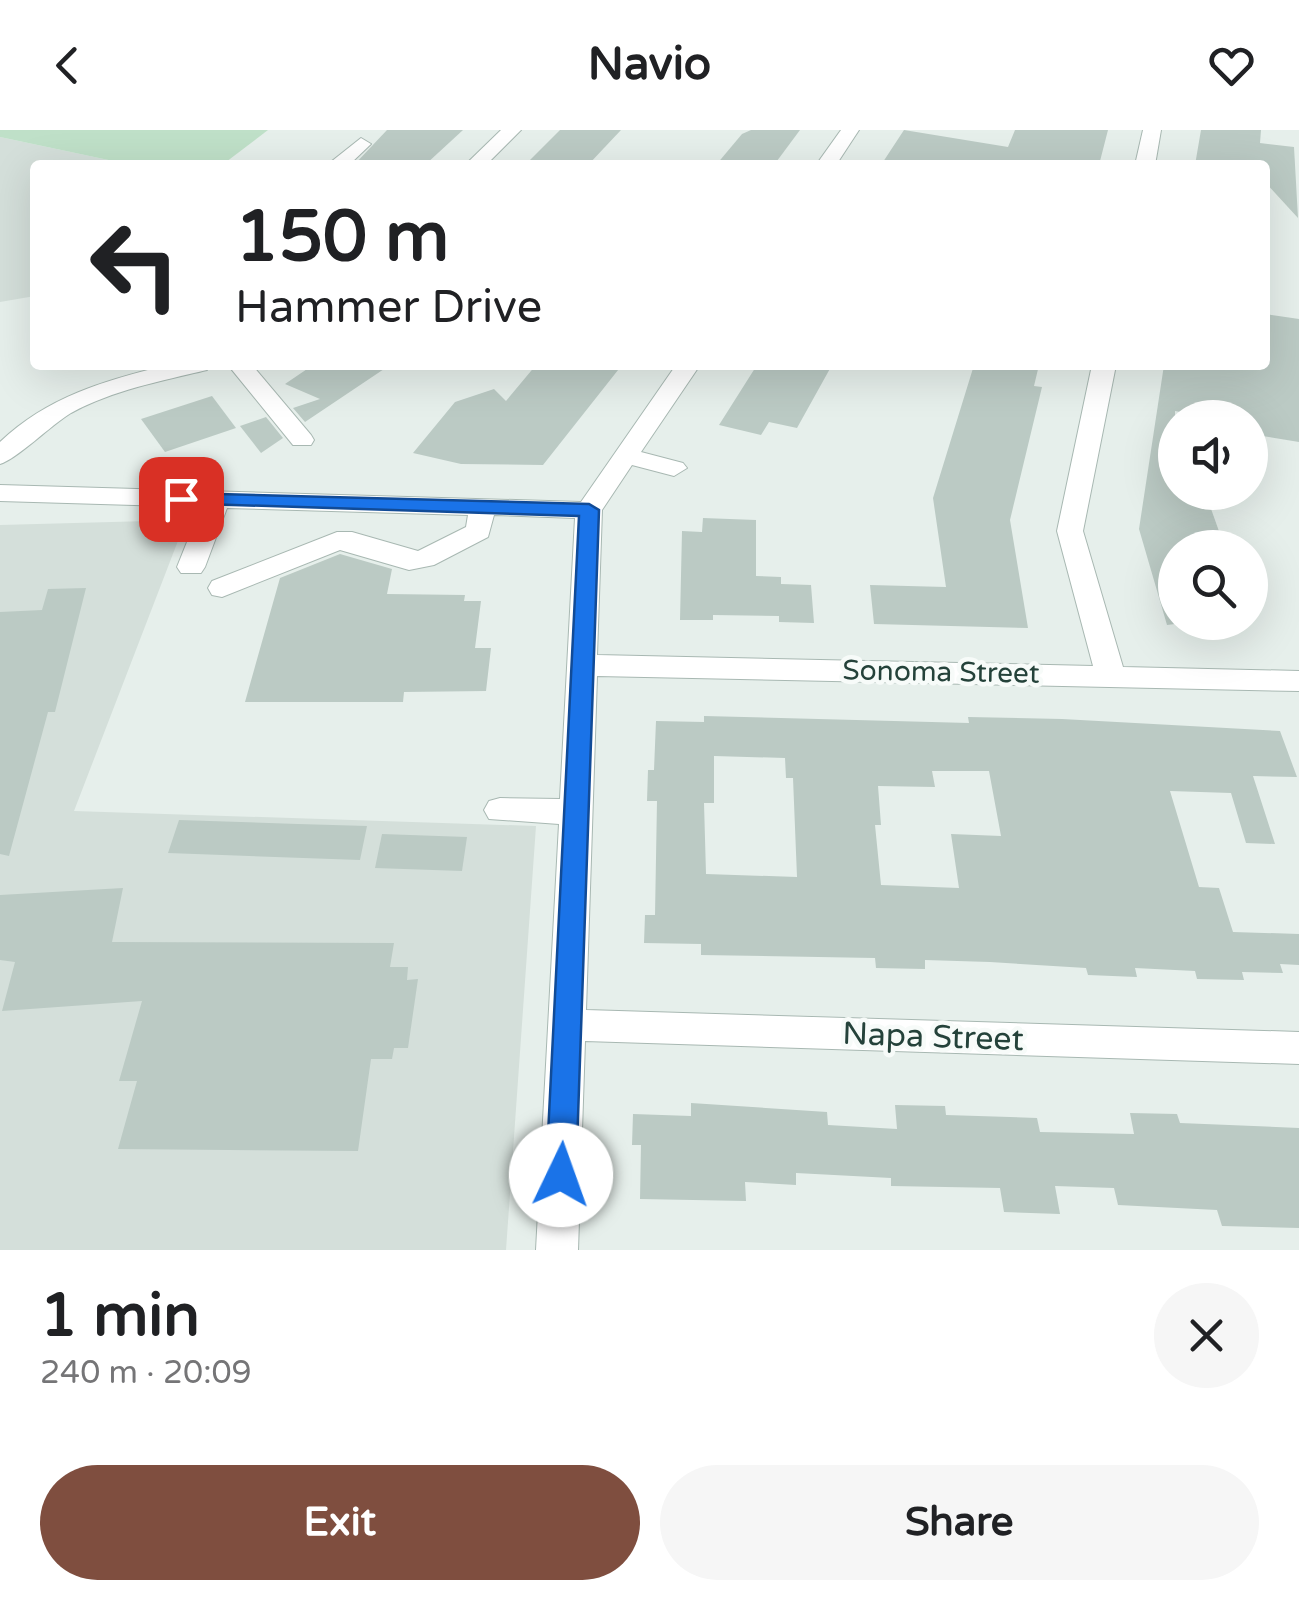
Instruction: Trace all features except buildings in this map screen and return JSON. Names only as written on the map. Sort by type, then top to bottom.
[{"type":"street","points":[[481,160],[512,130]]},
{"type":"street","points":[[829,160],[850,130]]},
{"type":"street","points":[[1146,160],[1152,130]]},
{"type":"street","points":[[343,160],[368,138]]},
{"type":"street","points":[[0,456],[41,418],[77,398],[178,370]]},
{"type":"street","points":[[244,370],[302,440]]},
{"type":"street","points":[[558,1250],[589,510],[685,370]]},
{"type":"street","points":[[1103,370],[1070,531],[1111,676]]},
{"type":"street","points":[[626,456],[674,468]]},
{"type":"street","points":[[0,493],[589,510]]},
{"type":"street","points":[[191,567],[217,500]]},
{"type":"street","points":[[222,588],[284,560],[344,540],[402,560],[424,559],[478,531],[482,508]]},
{"type":"street","name":"Sonoma Street","points":[[584,666],[1299,681]]},
{"type":"street","points":[[500,810],[575,812]]},
{"type":"street","name":"Napa Street","points":[[568,1026],[1299,1048]]},
{"type":"shaded area","points":[[0,137],[108,160],[30,160],[30,297],[0,302]]},
{"type":"shaded area","points":[[186,520],[74,811],[536,826],[506,1250],[0,1250],[0,525]]},
{"type":"green space","points":[[0,130],[268,130],[229,160],[108,160],[0,137]]},
{"type":"route","points":[[181,499],[589,510],[561,1175]]}]
